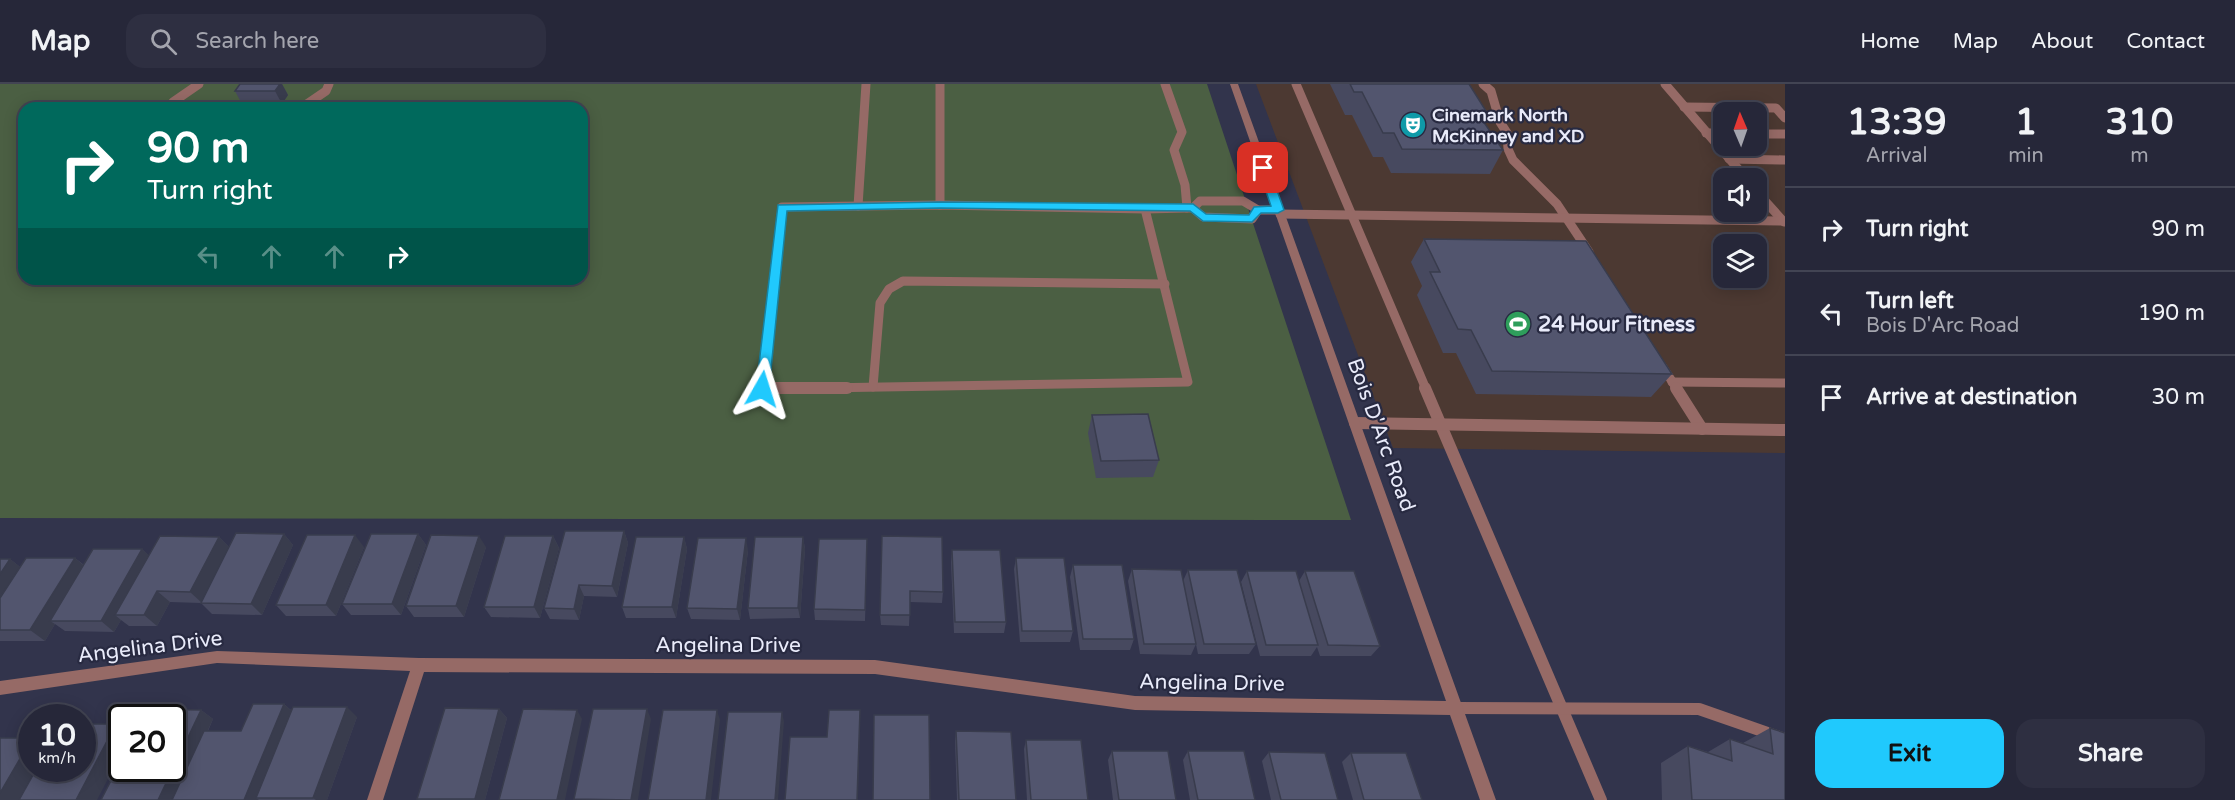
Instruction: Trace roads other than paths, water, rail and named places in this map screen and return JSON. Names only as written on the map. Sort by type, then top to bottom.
[{"type":"street","name":"Bois D'Arc Road","points":[[1234,84],[1488,800]]},
{"type":"street","name":"Angelina Drive","points":[[0,688],[216,657],[419,665],[875,667],[1135,703],[1456,708]]},
{"type":"street","points":[[375,800],[419,665]]},
{"type":"lane","points":[[173,102],[199,84]]},
{"type":"lane","points":[[310,102],[326,91],[329,84]]},
{"type":"lane","points":[[858,206],[866,84]]},
{"type":"lane","points":[[940,84],[940,205]]},
{"type":"lane","points":[[1165,84],[1182,132],[1174,150],[1190,208],[1203,218],[1252,219],[1258,210]]},
{"type":"lane","points":[[1296,84],[1601,800]]},
{"type":"lane","points":[[1483,84],[1491,91],[1500,122],[1507,133],[1508,149],[1513,159],[1557,204],[1596,264]]},
{"type":"lane","points":[[1665,84],[1737,168]]},
{"type":"lane","points":[[1684,107],[1776,108],[1785,118]]},
{"type":"lane","points":[[1706,133],[1713,133]]},
{"type":"lane","points":[[1767,134],[1785,134]]},
{"type":"lane","points":[[1729,159],[1785,160]]},
{"type":"lane","points":[[1145,209],[1188,382],[762,389],[782,207],[940,205],[1145,209],[1190,208],[1200,201],[1243,201],[1258,210],[1353,216],[1784,222]]},
{"type":"lane","points":[[1767,203],[1784,222]]},
{"type":"lane","points":[[873,387],[880,303],[889,289],[903,281],[1165,284]]},
{"type":"lane","points":[[1655,355],[1702,429]]},
{"type":"lane","points":[[1672,382],[1785,383]]},
{"type":"lane","points":[[1354,423],[1785,430]]},
{"type":"lane","points":[[1456,708],[1699,709],[1785,739]]},
{"type":"place","name":"Cinemark North McKinney and XD","points":[[1413,125]]},
{"type":"place","name":"24 Hour Fitness","points":[[1518,324]]}]
